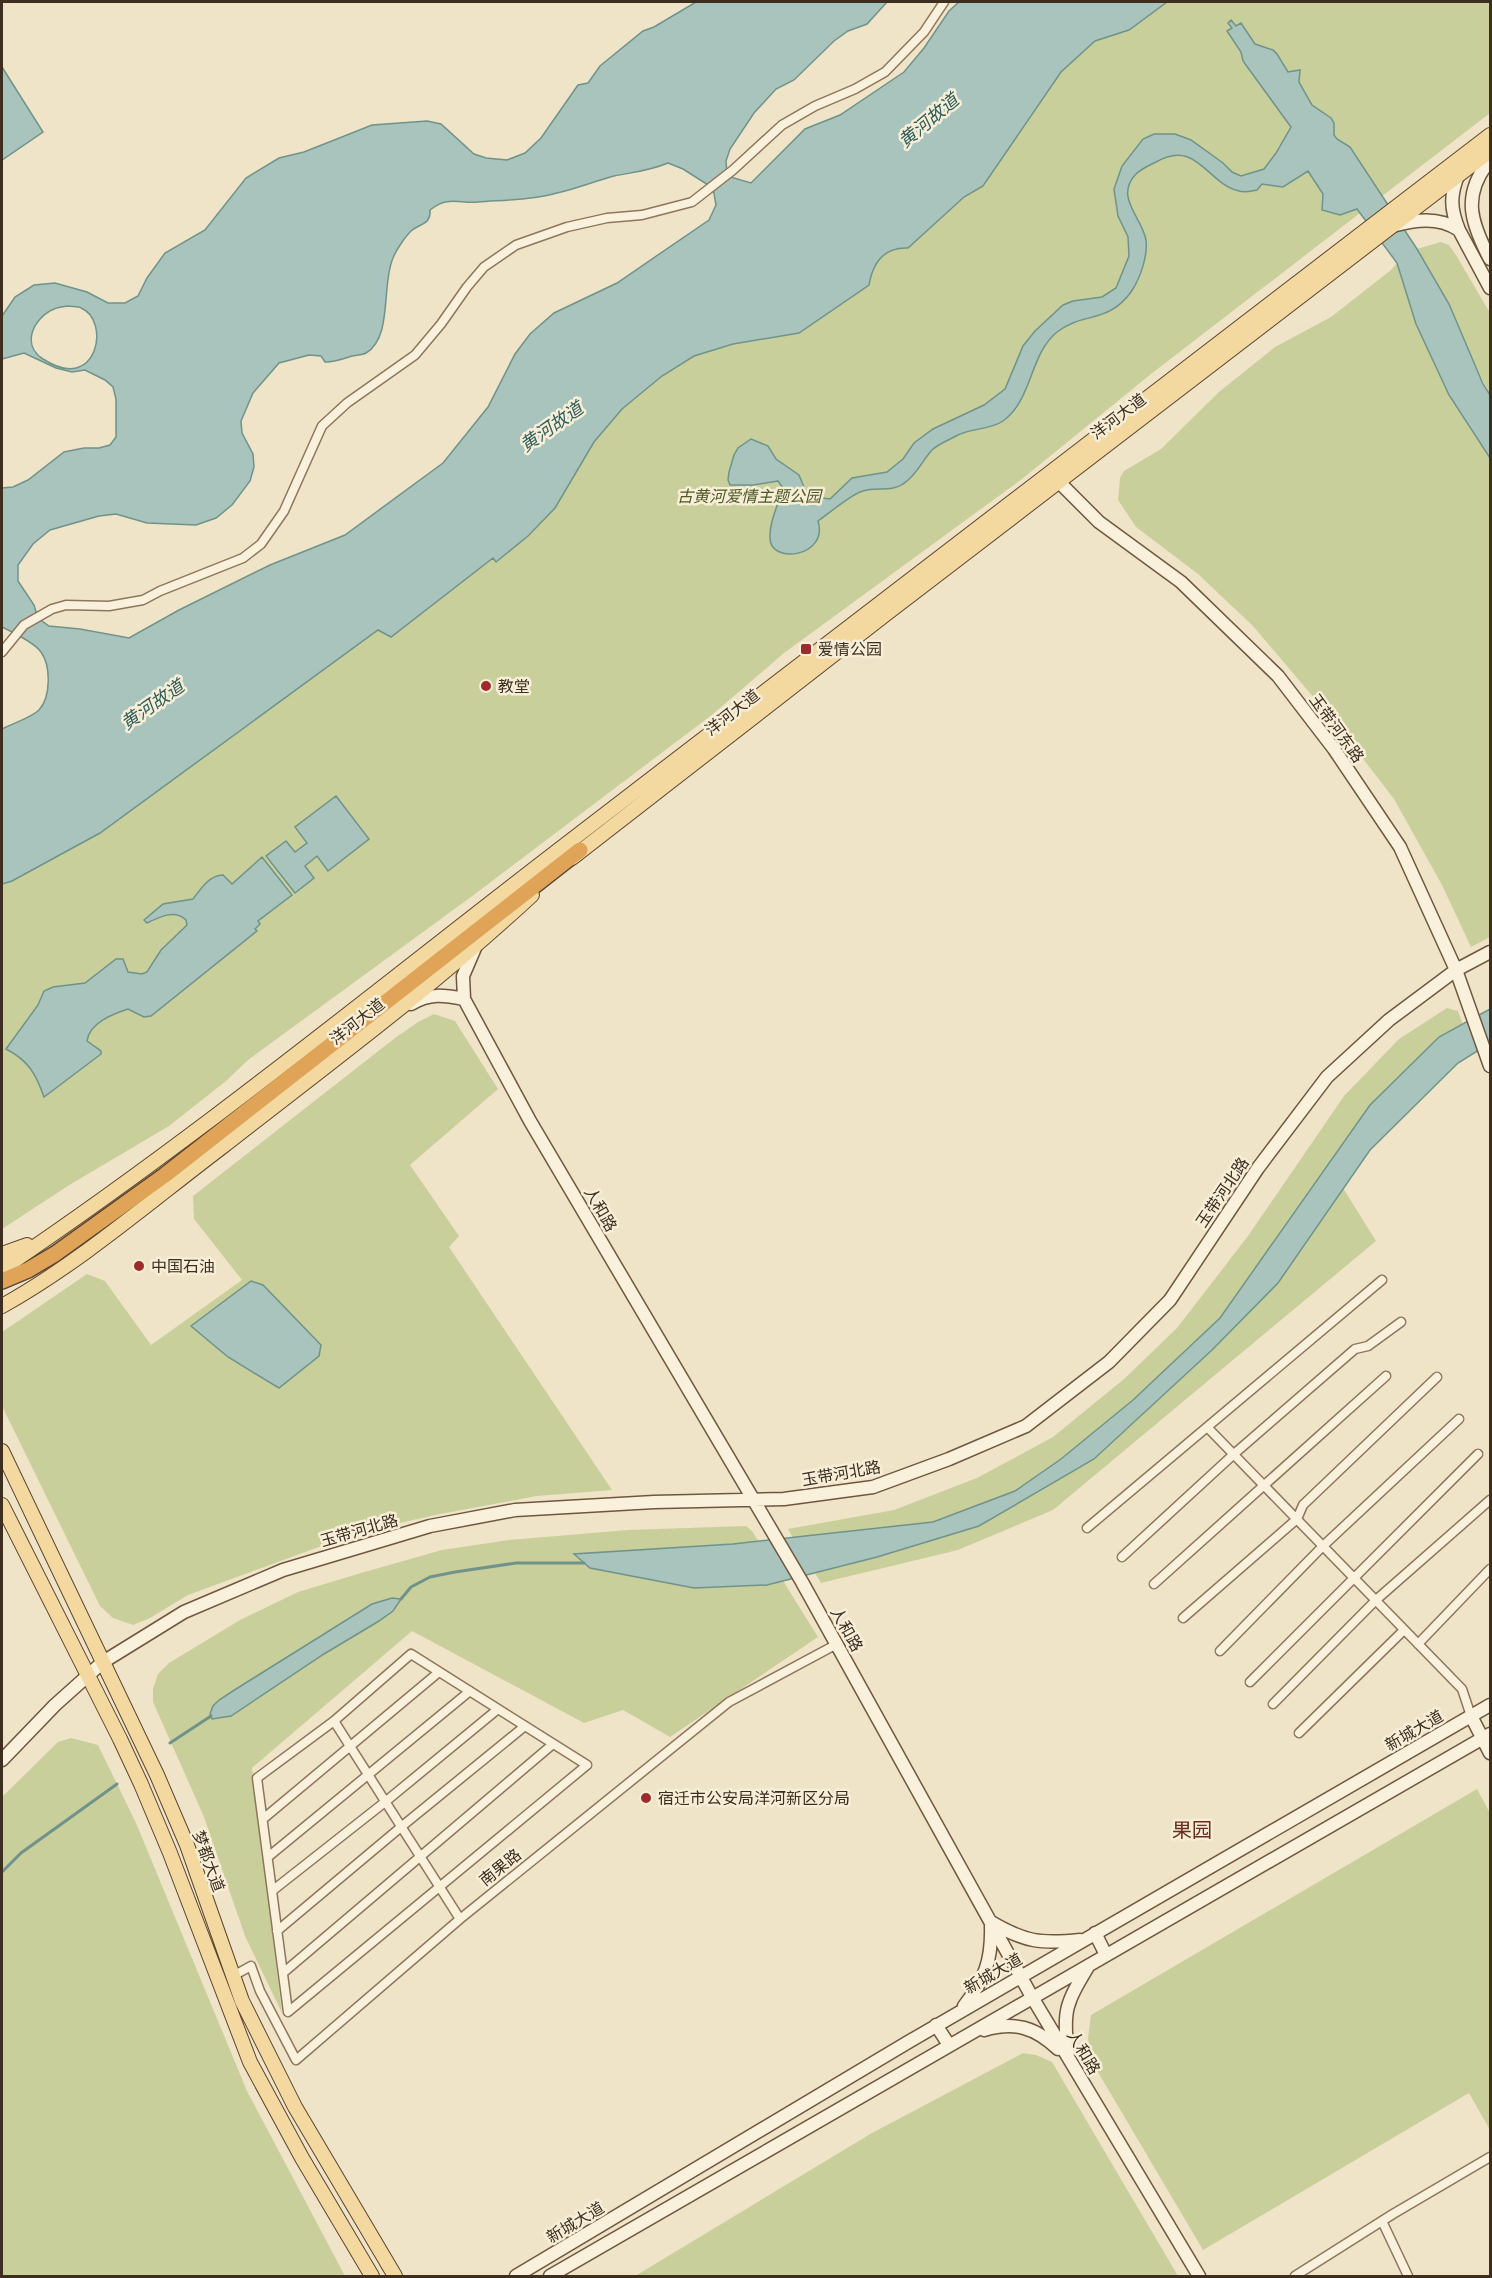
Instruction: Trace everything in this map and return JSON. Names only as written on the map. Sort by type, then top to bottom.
[{"type":"highway","points":[[2,1281],[28,1270],[55,1254],[156,1182],[475,939],[580,850]]},
{"type":"main road","name":"洋河大道","points":[[580,850],[1445,185],[1468,153],[1491,135]]},
{"type":"main road","name":"洋河大道","points":[[2,1269],[291,1058],[563,846],[1491,151]]},
{"type":"main road","name":"洋河大道","points":[[3,1306],[83,1253],[394,1013],[475,939]]},
{"type":"main road","points":[[2,1254],[51,1235]]},
{"type":"main road","name":"梦都大道","points":[[2,1451],[157,1775],[187,1845],[242,2001],[295,2107],[395,2277]]},
{"type":"main road","name":"梦都大道","points":[[2,1504],[120,1739],[170,1852],[250,2062],[302,2158],[372,2277]]},
{"type":"street","points":[[2,652],[10,639],[24,625],[46,612],[66,605],[109,606],[143,600],[243,558],[261,544],[284,511],[322,426],[346,403],[415,355],[484,267],[516,245],[556,230],[587,222],[642,215],[684,206],[706,193],[734,170],[782,125],[885,72],[924,32],[944,2]]},
{"type":"street","points":[[1458,176],[1468,153]]},
{"type":"street","points":[[1480,240],[1472,217],[1471,206],[1481,175],[1491,160]]},
{"type":"street","points":[[1445,185],[1458,230],[1491,288]]},
{"type":"street","points":[[1445,185],[1491,259]]},
{"type":"street","points":[[1391,226],[1422,219],[1451,225],[1458,230]]},
{"type":"street","name":"玉带河东路","points":[[1059,482],[1099,522],[1181,582],[1278,676],[1334,749],[1400,847],[1456,970],[1468,1009],[1490,1063]]},
{"type":"street","points":[[394,1013],[431,995],[464,999],[463,976],[475,939]]},
{"type":"street","name":"玉带河北路","points":[[2,1760],[55,1705],[103,1662],[184,1612],[283,1570],[430,1526],[515,1510],[654,1502],[784,1499],[873,1487],[949,1459],[1026,1426],[1109,1362],[1170,1300],[1258,1168],[1327,1077],[1389,1020],[1456,970],[1491,952]]},
{"type":"street","name":"人和路","points":[[464,999],[530,1121],[802,1582],[1032,1997],[1199,2277]]},
{"type":"street","points":[[1088,1528],[1382,1280]]},
{"type":"street","points":[[1122,1557],[1234,1454],[1354,1349],[1368,1346],[1401,1322]]},
{"type":"street","points":[[1154,1584],[1386,1376]]},
{"type":"street","points":[[1183,1618],[1297,1519],[1303,1505],[1437,1377]]},
{"type":"street","points":[[1220,1651],[1323,1546],[1459,1419]]},
{"type":"street","points":[[1208,1428],[1462,1689],[1471,1716],[1486,1736],[1491,1753]]},
{"type":"street","points":[[1250,1682],[1478,1454]]},
{"type":"street","points":[[1273,1704],[1376,1600],[1491,1500]]},
{"type":"street","points":[[1418,1644],[1491,1569]]},
{"type":"street","points":[[1299,1733],[1404,1630]]},
{"type":"street","name":"南果路","points":[[233,1976],[251,1966],[260,1990],[296,2060],[460,1918],[729,1702],[837,1644]]},
{"type":"street","points":[[411,1654],[439,1672],[587,1765],[288,2012],[257,1778],[334,1721],[411,1654]]},
{"type":"street","points":[[263,1819],[439,1672]]},
{"type":"street","points":[[268,1857],[470,1691]]},
{"type":"street","name":"新城大道","points":[[516,2277],[936,2025],[1491,1705]]},
{"type":"street","points":[[272,1891],[498,1709]]},
{"type":"street","points":[[334,1721],[460,1918]]},
{"type":"street","points":[[277,1931],[525,1726]]},
{"type":"street","name":"新城大道","points":[[550,2277],[1486,1736]]},
{"type":"street","points":[[283,1973],[554,1744]]},
{"type":"street","points":[[990,1922],[1026,1940],[1060,1942],[1090,1937],[1106,1954]]},
{"type":"street","points":[[960,2012],[982,1981],[988,1965],[992,1948],[990,1922]]},
{"type":"street","points":[[1070,2060],[1065,2018],[1067,2008],[1090,1964]]},
{"type":"street","points":[[936,2025],[949,2045]]},
{"type":"street","points":[[965,2036],[993,2027],[1021,2027],[1044,2036],[1070,2060]]},
{"type":"street","points":[[1295,2277],[1382,2221],[1491,2157]]},
{"type":"street","points":[[1382,2221],[1408,2277]]},
{"type":"green space","name":"古黄河爱情主题公园","points":[[1167,2],[1490,2],[1490,113],[1151,374],[1022,479],[784,653],[713,714],[475,894],[248,1060],[226,1081],[169,1126],[71,1184],[2,1229],[2,884],[12,881],[100,833],[378,630],[391,637],[493,558],[497,561],[528,536],[555,508],[594,442],[622,409],[662,376],[694,356],[733,344],[799,333],[869,285],[881,257],[892,250],[908,247],[964,197],[983,185],[1061,72],[1095,41],[1129,30]]},
{"type":"green space","points":[[1441,242],[1449,245],[1456,255],[1490,313],[1490,395],[1417,249]]},
{"type":"green space","points":[[1397,263],[1416,324],[1449,395],[1490,458],[1490,937],[1471,947],[1442,885],[1394,799],[1337,725],[1253,626],[1198,574],[1136,527],[1118,500],[1120,478],[1124,471],[1161,449],[1219,392],[1275,347],[1331,317]]},
{"type":"green space","points":[[1447,1008],[1458,1011],[1463,1025],[1439,1037],[1370,1105],[1220,1318],[1133,1400],[1061,1459],[1015,1491],[934,1522],[793,1538],[788,1529],[894,1510],[977,1478],[1053,1437],[1124,1379],[1177,1328],[1248,1236],[1344,1096],[1399,1039]]},
{"type":"green space","points":[[434,1014],[455,1021],[498,1089],[410,1165],[459,1236],[449,1247],[612,1490],[537,1496],[360,1532],[188,1595],[150,1618],[133,1625],[113,1618],[100,1606],[2,1406],[2,1332],[87,1274],[105,1281],[151,1345],[242,1280],[194,1219],[193,1196],[395,1038]]},
{"type":"green space","points":[[1343,1188],[1376,1241],[1053,1510],[958,1550],[821,1583],[815,1573],[979,1526],[1094,1459],[1212,1350],[1278,1283]]},
{"type":"green space","points":[[746,1526],[752,1531],[818,1637],[670,1737],[623,1710],[584,1723],[412,1631],[252,1768],[282,2013],[245,1936],[204,1817],[153,1702],[153,1689],[158,1674],[169,1663],[240,1620],[298,1592],[442,1550],[509,1540],[628,1530]]},
{"type":"green space","points":[[71,1738],[98,1745],[136,1823],[247,2091],[345,2276],[2,2276],[2,1797],[58,1742]]},
{"type":"green space","points":[[1477,1789],[1490,1813],[1490,2130],[1469,2093],[1203,2250],[1092,2062],[1088,2038],[1091,2015]]},
{"type":"green space","points":[[1023,2053],[1036,2055],[1052,2062],[1178,2276],[635,2276],[872,2133]]},
{"type":"water","name":"黄河故道","points":[[696,2],[887,2],[867,24],[848,31],[834,41],[794,80],[776,89],[754,113],[730,149],[726,161],[727,176],[751,183],[805,129],[840,115],[904,72],[924,48],[949,11],[959,2],[1167,2],[1129,30],[1095,41],[1061,72],[983,186],[964,197],[908,248],[886,253],[873,269],[869,285],[799,333],[733,344],[694,356],[662,376],[622,409],[594,442],[555,508],[528,536],[496,562],[493,558],[391,637],[378,630],[100,833],[12,881],[2,884],[2,729],[39,710],[48,690],[48,673],[47,665],[38,648],[2,627],[2,488],[13,487],[28,480],[64,452],[110,445],[116,437],[116,399],[113,387],[105,380],[85,370],[72,372],[56,368],[24,353],[2,359],[2,316],[15,297],[34,285],[55,283],[87,292],[108,303],[125,303],[138,296],[147,278],[165,253],[205,230],[246,178],[279,158],[304,152],[372,125],[427,121],[441,124],[474,154],[486,158],[507,160],[525,153],[541,138],[578,85],[588,83],[600,66],[643,31]],"holes":[[[668,163],[683,169],[713,188],[716,205],[709,220],[617,283],[554,313],[530,334],[515,354],[488,407],[443,463],[345,535],[270,565],[179,610],[129,638],[49,626],[38,618],[34,605],[18,581],[18,565],[33,544],[50,530],[99,516],[116,514],[147,523],[196,525],[216,518],[232,505],[250,481],[254,467],[253,454],[242,433],[241,421],[253,393],[279,363],[309,355],[321,356],[325,362],[336,361],[364,354],[374,345],[383,323],[393,258],[414,228],[427,221],[430,210],[436,205],[448,201],[478,202],[547,195]],[[68,306],[81,308],[90,315],[97,339],[94,352],[87,362],[76,368],[62,368],[43,359],[32,347],[32,332],[40,319],[54,309]]]},
{"type":"water","points":[[1231,20],[1236,26],[1241,23],[1255,44],[1273,50],[1288,72],[1300,70],[1299,82],[1312,105],[1331,118],[1334,123],[1334,135],[1350,147],[1417,249],[1449,304],[1483,384],[1490,395],[1490,458],[1449,395],[1416,324],[1397,263],[1357,209],[1340,215],[1322,210],[1323,194],[1308,171],[1283,187],[1262,184],[1257,190],[1244,192],[1228,187],[1192,159],[1182,155],[1170,156],[1140,170],[1130,182],[1128,199],[1144,232],[1146,253],[1143,267],[1134,287],[1122,302],[1113,309],[1066,326],[1057,332],[1041,353],[1020,401],[1003,421],[962,433],[937,446],[928,454],[912,477],[899,486],[863,491],[847,500],[818,521],[819,533],[815,543],[808,549],[798,553],[779,552],[773,546],[770,538],[771,526],[783,488],[778,481],[753,485],[730,485],[729,472],[738,448],[751,439],[768,446],[776,459],[799,475],[806,492],[822,498],[830,499],[852,478],[887,472],[903,459],[914,443],[933,429],[984,405],[1005,389],[1023,346],[1035,331],[1063,305],[1073,301],[1102,297],[1116,288],[1129,256],[1128,237],[1118,216],[1114,189],[1122,166],[1143,139],[1154,134],[1175,134],[1191,140],[1232,172],[1241,176],[1264,169],[1291,127],[1243,61],[1241,52],[1227,31],[1232,28],[1228,23]]},
{"type":"water","points":[[2,67],[43,132],[2,160]]},
{"type":"water","points":[[336,796],[369,839],[328,871],[317,856],[305,866],[314,878],[295,893],[266,856],[286,841],[295,852],[307,843],[295,827]]},
{"type":"water","points":[[262,857],[292,895],[258,921],[260,924],[255,929],[257,931],[151,1016],[144,1017],[128,1009],[97,1024],[87,1041],[101,1051],[101,1054],[44,1097],[30,1068],[14,1053],[6,1049],[38,1005],[44,991],[53,987],[85,983],[116,959],[123,959],[128,972],[142,974],[147,972],[161,950],[187,925],[186,920],[177,915],[167,915],[147,923],[144,920],[163,904],[193,899],[214,877],[223,875],[232,884]]},
{"type":"water","points":[[1490,1009],[1490,1043],[1458,1063],[1370,1150],[1278,1283],[1212,1350],[1094,1459],[979,1526],[877,1557],[767,1585],[694,1588],[590,1568],[574,1554],[733,1544],[933,1522],[1015,1491],[1061,1459],[1133,1400],[1220,1318],[1370,1105],[1439,1037]]},
{"type":"water","points":[[251,1281],[263,1285],[321,1345],[319,1356],[279,1388],[228,1357],[191,1326]]},
{"type":"water","points":[[392,1598],[401,1599],[393,1611],[379,1621],[324,1654],[231,1716],[212,1719],[210,1714],[213,1706],[219,1700],[372,1604]]},
{"type":"waterway","points":[[401,1599],[411,1587],[430,1577],[455,1572],[516,1563],[584,1563]]},
{"type":"waterway","points":[[170,1743],[211,1716]]},
{"type":"waterway","points":[[2,1872],[21,1853],[117,1784]]},
{"type":"place","name":"爱情公园","points":[[806,649]]},
{"type":"place","name":"教堂","points":[[486,686]]},
{"type":"place","name":"中国石油","points":[[139,1266]]},
{"type":"place","name":"宿迁市公安局洋河新区分局","points":[[646,1798]]},
{"type":"district","name":"果园","points":[[1192,1829]]}]
